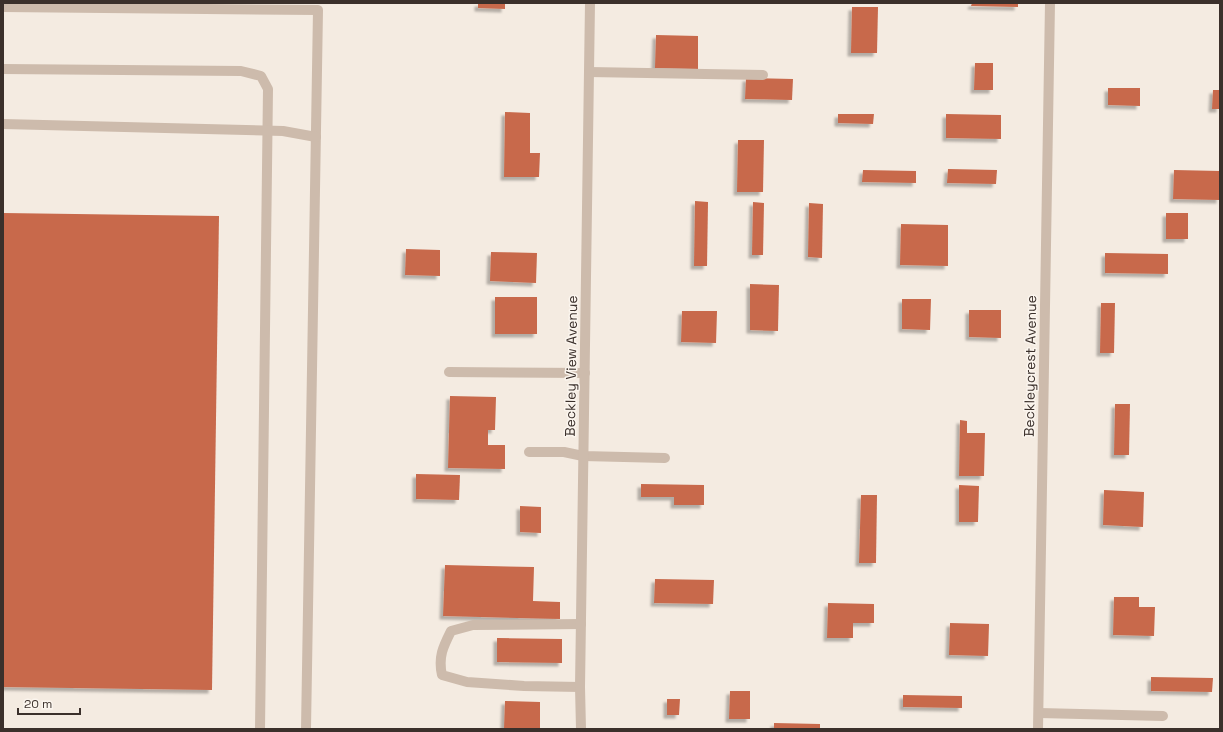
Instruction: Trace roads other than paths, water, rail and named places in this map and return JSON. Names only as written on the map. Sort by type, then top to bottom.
[{"type":"street","name":"Beckley View Avenue","points":[[581,729],[580,687],[590,3]]},
{"type":"street","name":"Beckleycrest Avenue","points":[[1038,729],[1050,3]]},
{"type":"street","points":[[3,7],[318,10],[306,729]]},
{"type":"street","points":[[3,69],[241,70],[261,76],[268,89],[260,729]]},
{"type":"street","points":[[589,72],[762,75]]},
{"type":"street","points":[[3,124],[268,130],[316,137]]},
{"type":"street","points":[[449,372],[584,373]]},
{"type":"street","points":[[529,452],[564,452],[583,456],[665,458]]},
{"type":"street","points":[[580,687],[524,686],[467,682],[442,675],[440,665],[442,649],[451,631],[473,625],[581,624]]},
{"type":"street","points":[[1039,713],[1163,716]]}]
